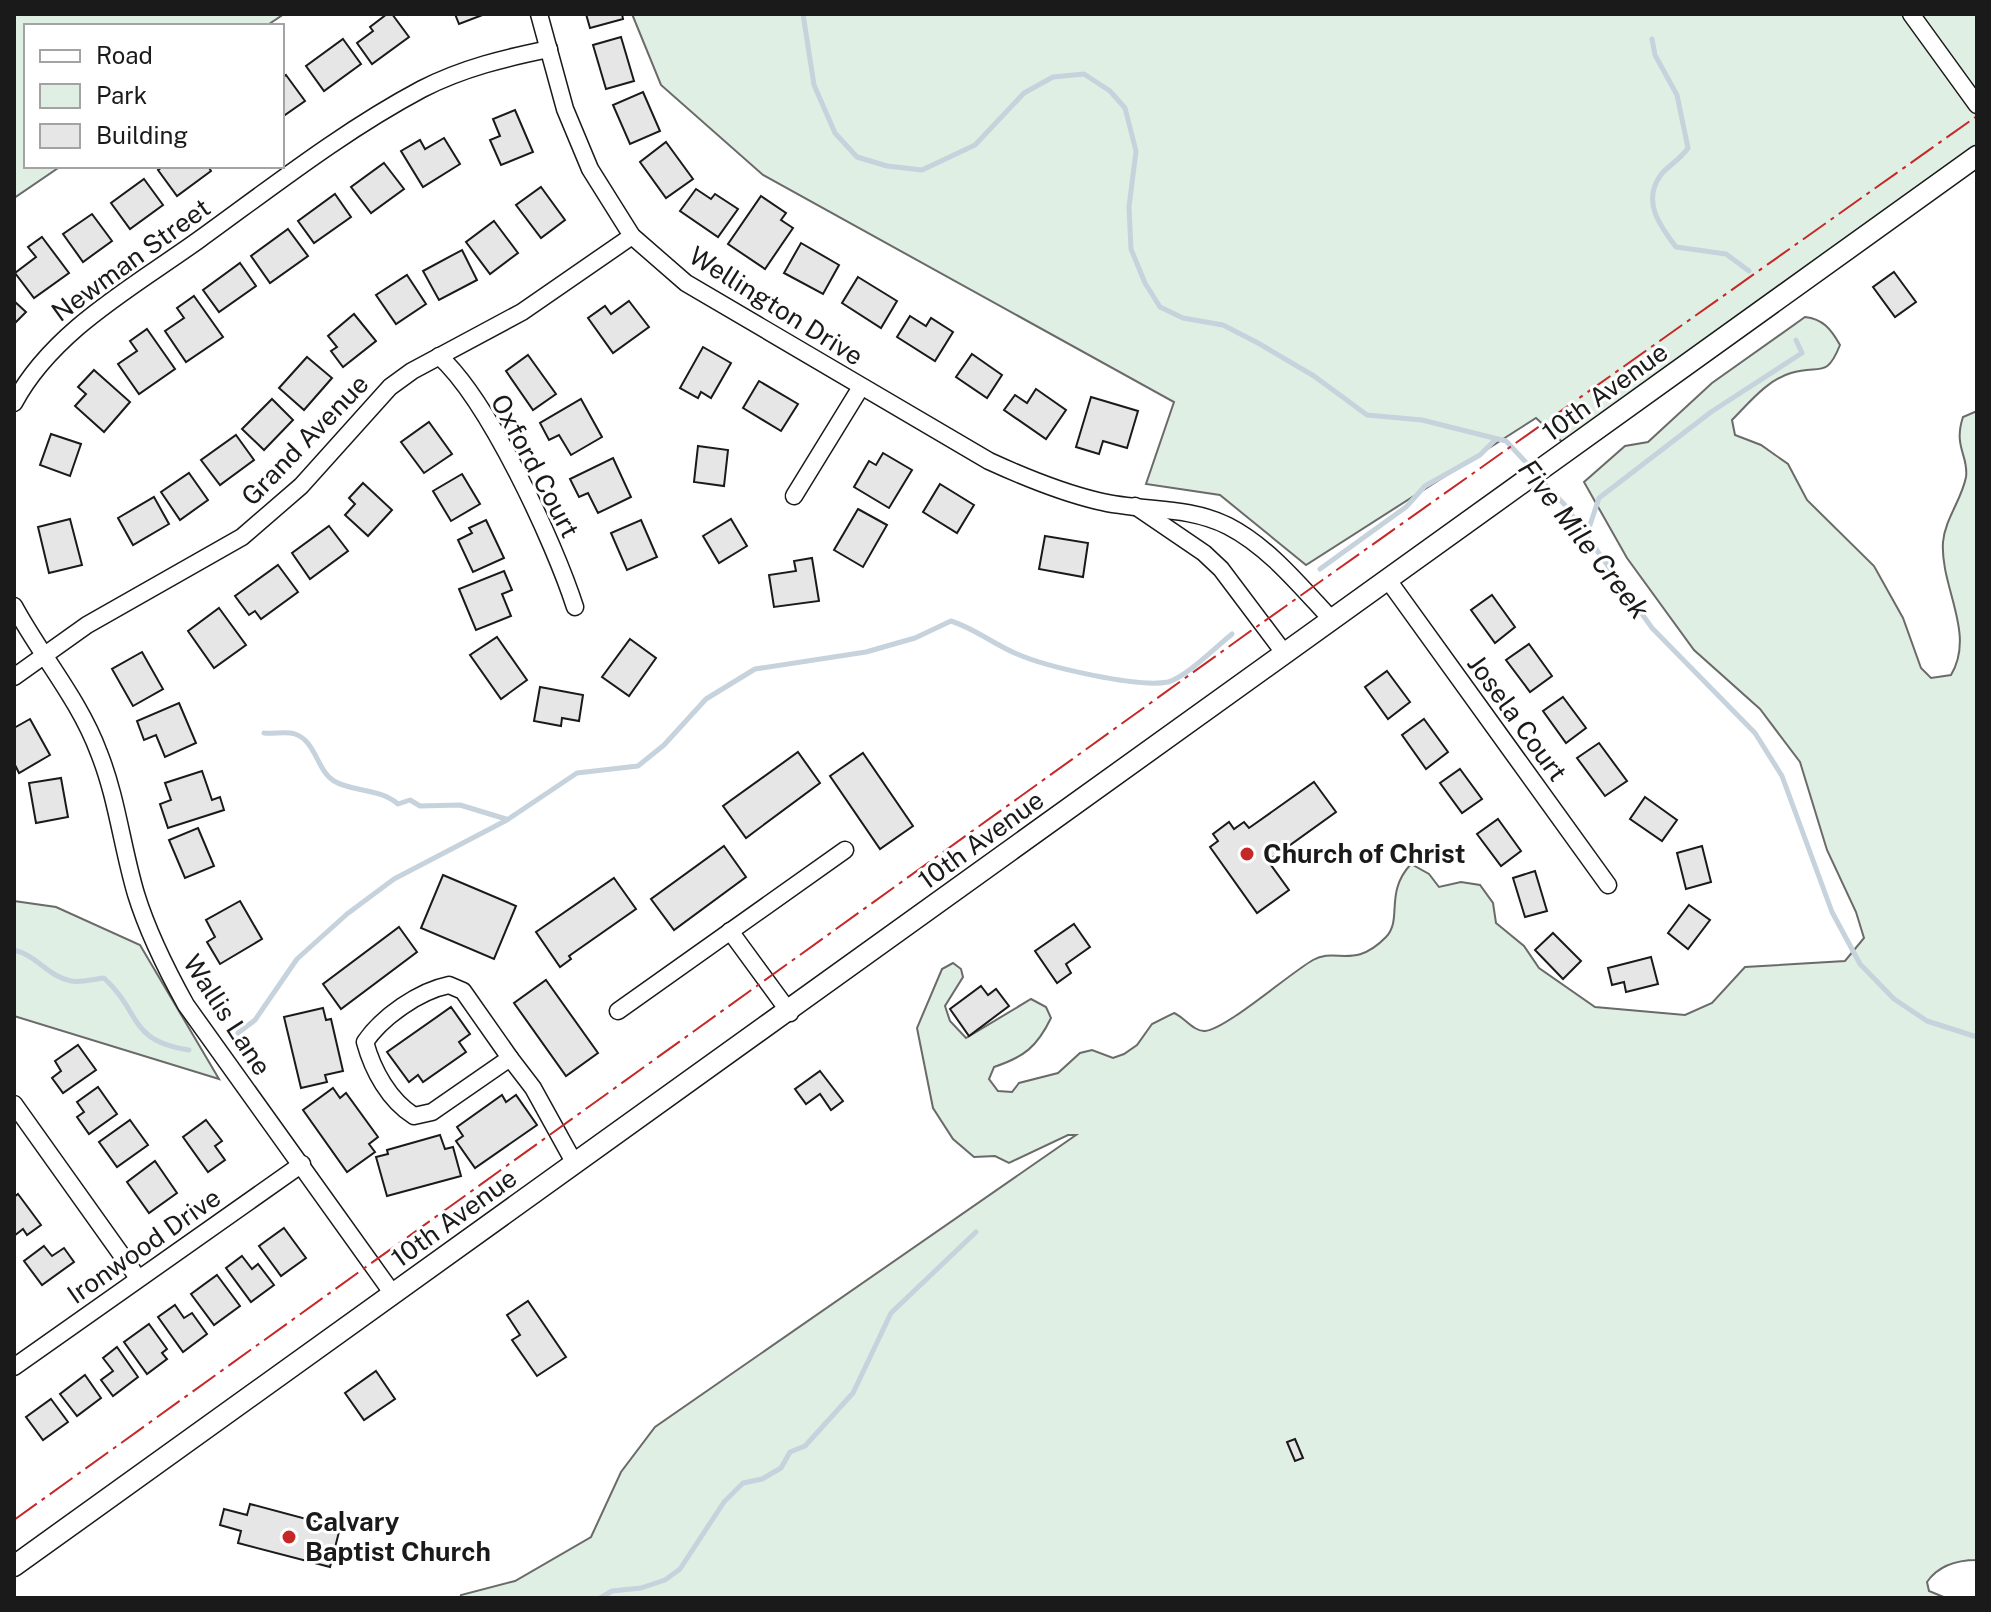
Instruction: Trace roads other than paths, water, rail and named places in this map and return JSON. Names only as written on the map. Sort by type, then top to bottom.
[{"type":"street","name":"Wellington Drive","points":[[539,14],[565,109],[590,169],[632,236],[686,283],[989,461],[1036,482],[1100,502],[1193,512],[1230,527],[1275,559],[1332,620]]},
{"type":"street","points":[[1911,14],[1977,105]]},
{"type":"street","name":"Newman Street","points":[[14,403],[23,386],[66,337],[322,151],[422,89],[487,62],[549,49]]},
{"type":"street","name":"10th Avenue","points":[[14,1566],[790,1013],[1977,156]]},
{"type":"street","name":"Grand Avenue","points":[[14,677],[87,625],[242,537],[301,486],[390,387],[439,356],[522,312],[632,236]]},
{"type":"street","name":"Oxford Court","points":[[439,356],[464,386],[511,462],[565,577],[575,607]]},
{"type":"street","name":"Wellington Drive","points":[[794,496],[861,387]]},
{"type":"street","name":"Wellington Drive","points":[[1133,505],[1204,553],[1221,569],[1285,654]]},
{"type":"street","name":"Josela Court","points":[[1388,580],[1608,885]]},
{"type":"street","name":"Wallis Lane","points":[[14,606],[71,693],[98,748],[109,779],[135,891],[168,971],[186,1005],[393,1294]]},
{"type":"street","points":[[618,1011],[845,850]]},
{"type":"street","points":[[730,931],[790,1013]]},
{"type":"street","points":[[510,1058],[432,1112],[414,1116],[399,1106],[371,1064],[365,1042],[375,1027],[432,988],[449,985],[463,991],[533,1088],[575,1164]]},
{"type":"street","points":[[14,1104],[138,1278]]},
{"type":"street","name":"Ironwood Drive","points":[[14,1367],[302,1164]]},
{"type":"waterway","name":"Five Mile Creek","points":[[803,14],[814,85],[835,133],[857,157],[887,166],[922,170],[975,145],[1024,93],[1053,77],[1084,74],[1110,91],[1125,108],[1136,151],[1129,207],[1131,249],[1145,283],[1160,307],[1183,318],[1223,325],[1258,343],[1314,376],[1367,415],[1422,420],[1506,441],[1534,471]]},
{"type":"waterway","points":[[1652,39],[1655,55],[1677,95],[1688,148],[1662,173],[1655,186],[1655,213],[1676,247],[1726,254],[1749,271]]},
{"type":"waterway","points":[[1587,534],[1599,498],[1711,412],[1802,353],[1796,340]]},
{"type":"waterway","points":[[1320,569],[1406,507],[1425,486],[1480,455],[1495,440]]},
{"type":"waterway","name":"Five Mile Creek","points":[[1540,479],[1564,504],[1652,628],[1755,733],[1782,776],[1832,912],[1860,964],[1894,999],[1927,1021],[1977,1037]]},
{"type":"waterway","points":[[238,1033],[255,1020],[297,959],[347,914],[394,879],[507,820],[577,773],[638,766],[664,745],[706,699],[755,669],[866,652],[915,638],[951,621],[1008,650],[1070,670],[1136,682],[1168,682],[1201,661],[1232,634]]},
{"type":"waterway","points":[[264,733],[292,733],[302,738],[328,776],[341,784],[383,795],[398,804],[410,800],[420,806],[460,805],[506,819]]},
{"type":"waterway","points":[[14,950],[29,956],[63,979],[79,982],[104,978],[145,1032],[169,1046],[189,1050]]},
{"type":"waterway","points":[[600,1598],[612,1591],[641,1588],[665,1580],[680,1569],[724,1502],[743,1483],[762,1479],[781,1468],[790,1452],[805,1446],[853,1393],[891,1313],[976,1232]]},
{"type":"place","name":"Church of Christ","points":[[1247,854]]},
{"type":"place","name":"Calvary Baptist Church","points":[[289,1537]]}]
